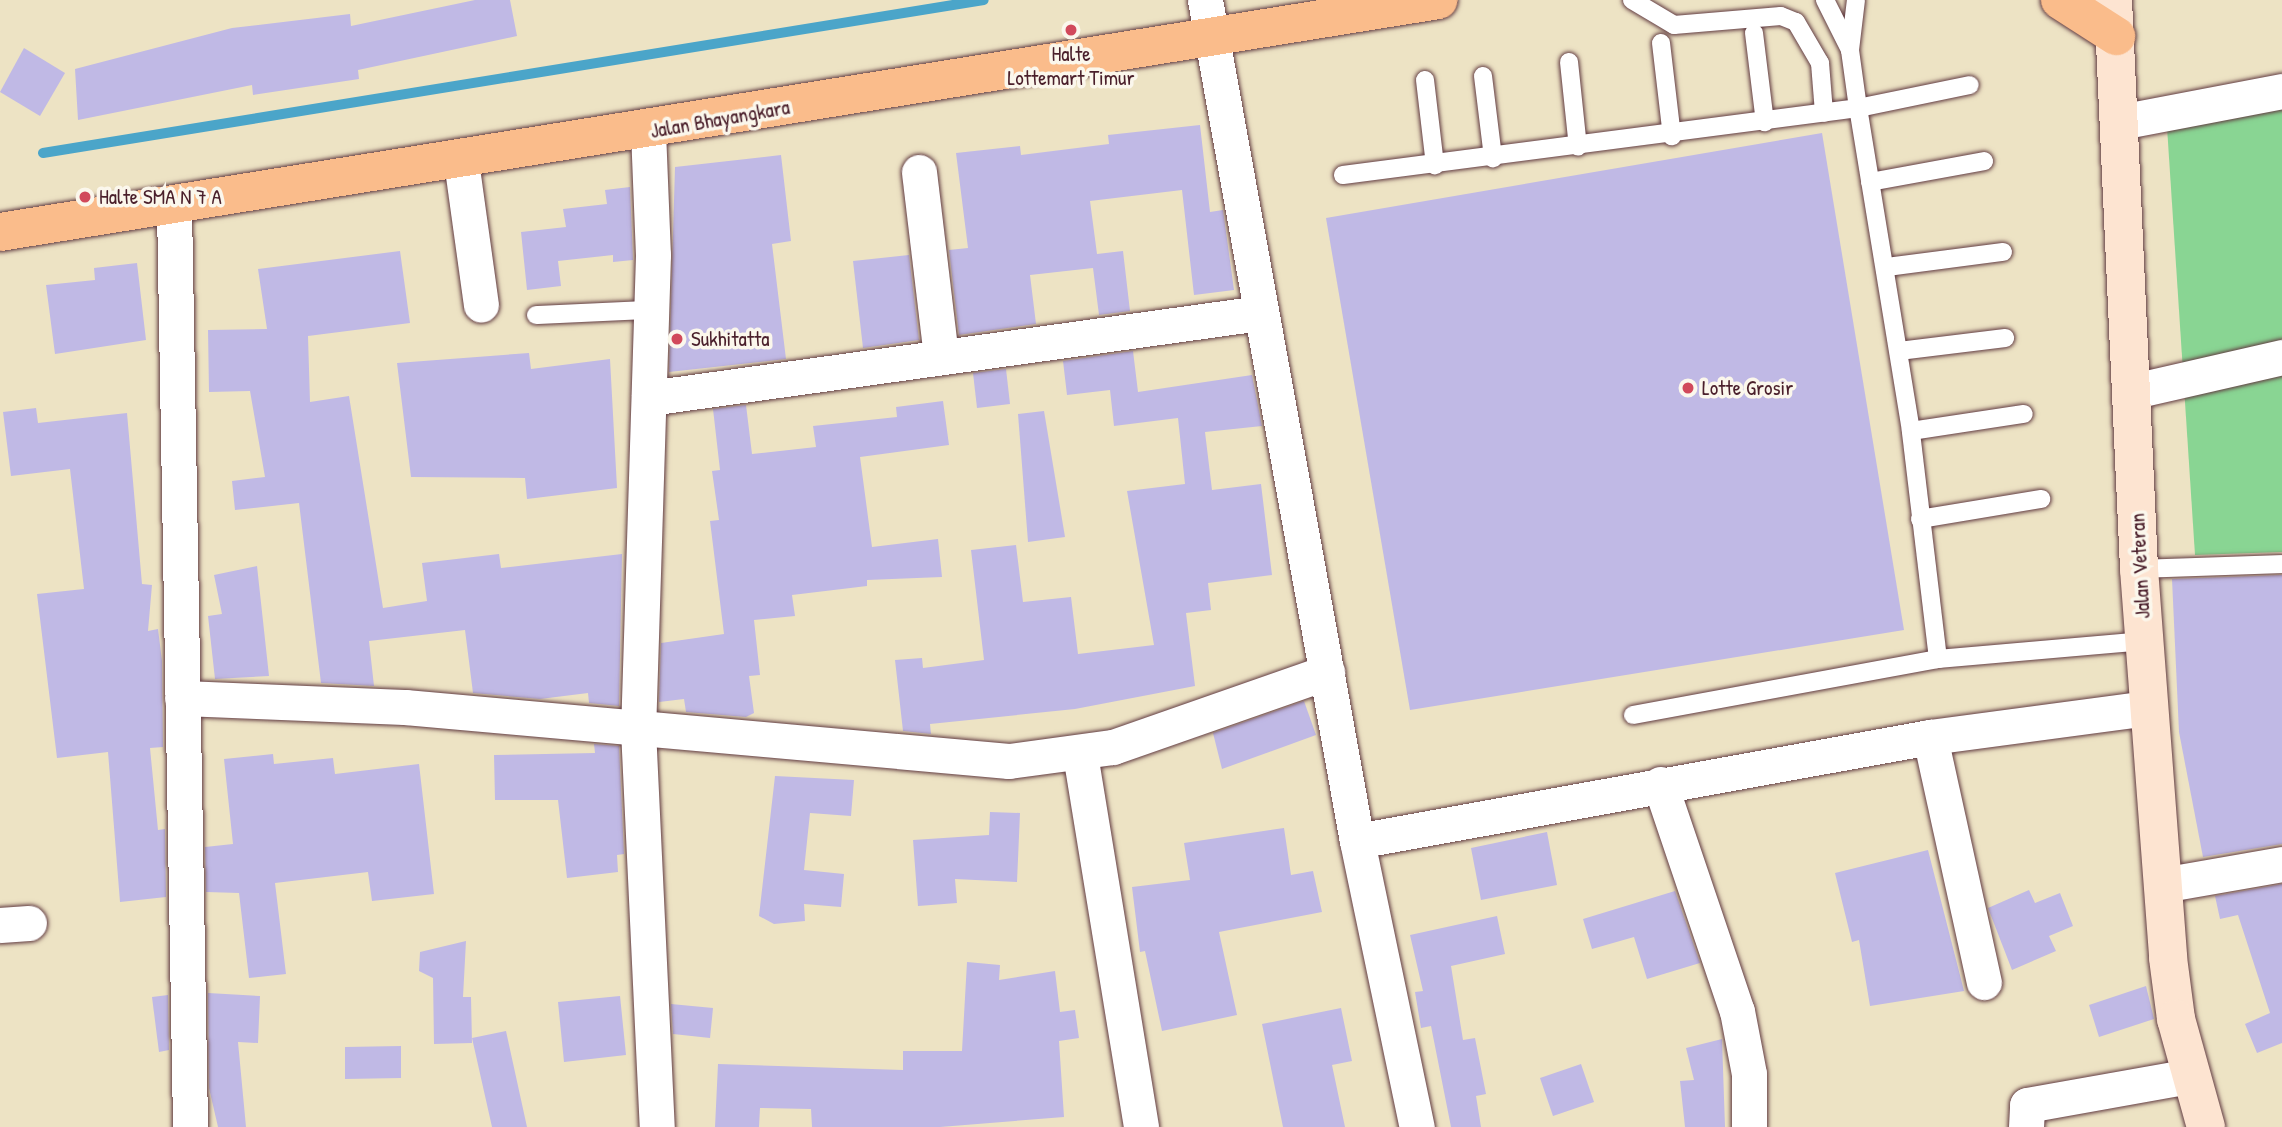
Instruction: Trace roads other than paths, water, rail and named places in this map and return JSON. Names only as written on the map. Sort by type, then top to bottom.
[{"type":"main road","name":"Jalan Bhayangkara","points":[[0,232],[648,131],[1438,0]]},
{"type":"main road","points":[[2060,0],[2114,18]]},
{"type":"street","points":[[1205,0],[1357,841],[1417,1127]]},
{"type":"street","name":"Jalan Veteran","points":[[2114,18],[2134,391],[2139,569],[2162,885],[2175,1006],[2190,1076],[2206,1127]]},
{"type":"street","points":[[2120,122],[2282,91]]},
{"type":"street","points":[[648,131],[653,255],[648,310],[649,398],[638,729],[657,1127]]},
{"type":"street","points":[[461,161],[481,305]]},
{"type":"street","points":[[919,172],[941,356]]},
{"type":"street","points":[[174,207],[190,1127]]},
{"type":"street","points":[[649,398],[1260,313]]},
{"type":"street","points":[[2134,391],[2282,357]]},
{"type":"street","points":[[182,698],[405,707],[1009,761],[1080,754],[1327,672]]},
{"type":"street","points":[[1357,841],[1930,737],[2148,708]]},
{"type":"street","points":[[1930,737],[1984,982]]},
{"type":"street","points":[[1080,754],[1142,1127]]},
{"type":"street","points":[[1660,784],[1737,1011],[1749,1074],[1749,1127]]},
{"type":"street","points":[[2162,885],[2282,864]]},
{"type":"street","points":[[2026,1127],[2027,1105],[2190,1076]]},
{"type":"lane","points":[[1632,0],[1674,25],[1781,16],[1796,22],[1820,63],[1824,113]]},
{"type":"lane","points":[[1825,0],[1850,50]]},
{"type":"lane","points":[[1856,0],[1850,50],[1870,182],[1887,267],[1911,431],[1938,659]]},
{"type":"lane","points":[[1754,33],[1765,122]]},
{"type":"lane","points":[[1661,43],[1672,136]]},
{"type":"lane","points":[[1569,62],[1578,147]]},
{"type":"lane","points":[[1483,76],[1493,158]]},
{"type":"lane","points":[[1425,80],[1435,165]]},
{"type":"lane","points":[[1343,175],[1672,136],[1858,108],[1970,85]]},
{"type":"lane","points":[[1870,182],[1984,161]]},
{"type":"lane","points":[[1887,267],[2003,252]]},
{"type":"lane","points":[[536,314],[648,310]]},
{"type":"lane","points":[[1899,351],[2006,338]]},
{"type":"lane","points":[[1911,431],[2024,414]]},
{"type":"lane","points":[[1920,519],[2041,499]]},
{"type":"lane","points":[[2139,569],[2282,564]]},
{"type":"lane","points":[[1633,715],[1938,659],[2144,640]]},
{"type":"waterway","points":[[43,153],[984,0]]},
{"type":"place","name":"Halte Lottemart Timur","points":[[1071,30]]},
{"type":"place","name":"Halte SMA N 7 A","points":[[85,197]]},
{"type":"place","name":"Sukhitatta","points":[[677,339]]},
{"type":"place","name":"Lotte Grosir","points":[[1688,388]]}]
